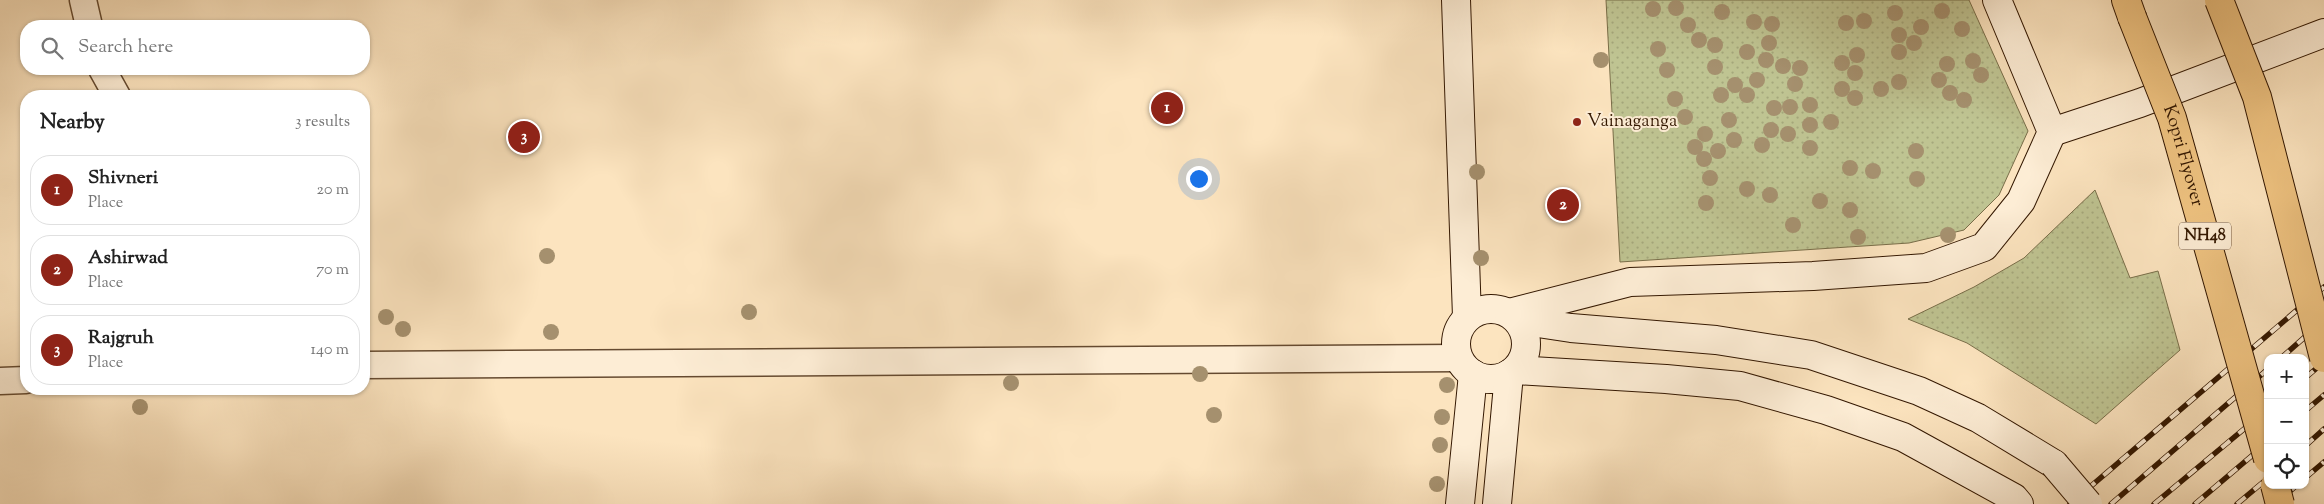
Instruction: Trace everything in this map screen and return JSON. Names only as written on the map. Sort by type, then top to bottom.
[{"type":"highway","points":[[2219,0],[2257,97],[2324,358]]},
{"type":"highway","name":"Kopri Flyover","points":[[2129,9],[2172,118],[2264,445]]},
{"type":"highway","points":[[2276,489],[2280,504]]},
{"type":"main road","points":[[1456,0],[1467,317]]},
{"type":"main road","points":[[1514,316],[1630,282],[1813,276],[1926,268],[1984,246],[2021,201],[2052,132],[1996,0]]},
{"type":"main road","points":[[2052,132],[2140,103],[2324,33]]},
{"type":"main road","points":[[1460,504],[1466,366],[1456,338],[1460,325],[1467,317],[1476,311],[1487,308],[1499,309],[1514,316],[1572,328],[1716,340],[1811,355],[1927,394],[1978,418],[2054,464],[2088,504]]},
{"type":"main road","points":[[1497,504],[1512,372],[1522,362],[1527,340],[1514,316]]},
{"type":"main road","points":[[1466,366],[1491,379],[1512,372],[1666,379],[1740,386],[1826,410],[1903,437],[2016,501]]},
{"type":"street","points":[[83,0],[88,20]]},
{"type":"street","points":[[105,75],[114,90]]},
{"type":"street","points":[[370,351],[390,364]]},
{"type":"street","points":[[370,365],[1466,366]]},
{"type":"street","points":[[0,381],[20,380]]},
{"type":"green space","points":[[1606,0],[1969,0],[2028,131],[1999,195],[1964,230],[1909,243],[1620,262]]},
{"type":"green space","points":[[2095,190],[2130,278],[2158,271],[2180,350],[2096,424],[1967,343],[1908,319],[1974,287],[2024,258]]},
{"type":"railway","points":[[2070,504],[2324,287]]},
{"type":"railway","points":[[2286,354],[2324,320]]},
{"type":"railway","points":[[2309,375],[2324,362]]},
{"type":"railway","points":[[2111,504],[2264,372]]},
{"type":"railway","points":[[2309,408],[2324,395]]},
{"type":"railway","points":[[2154,504],[2264,412]]},
{"type":"railway","points":[[2307,444],[2324,429]]},
{"type":"railway","points":[[2195,504],[2266,444]]},
{"type":"railway","points":[[2309,475],[2324,462]]},
{"type":"railway","points":[[2237,504],[2264,481]]},
{"type":"railway","points":[[2275,504],[2292,489]]},
{"type":"place","name":"Shivneri","points":[[1167,108]]},
{"type":"place","name":"Vainaganga","points":[[1577,122]]},
{"type":"place","name":"Rajgruh","points":[[524,137]]},
{"type":"place","name":"Ashirwad","points":[[1563,205]]}]
